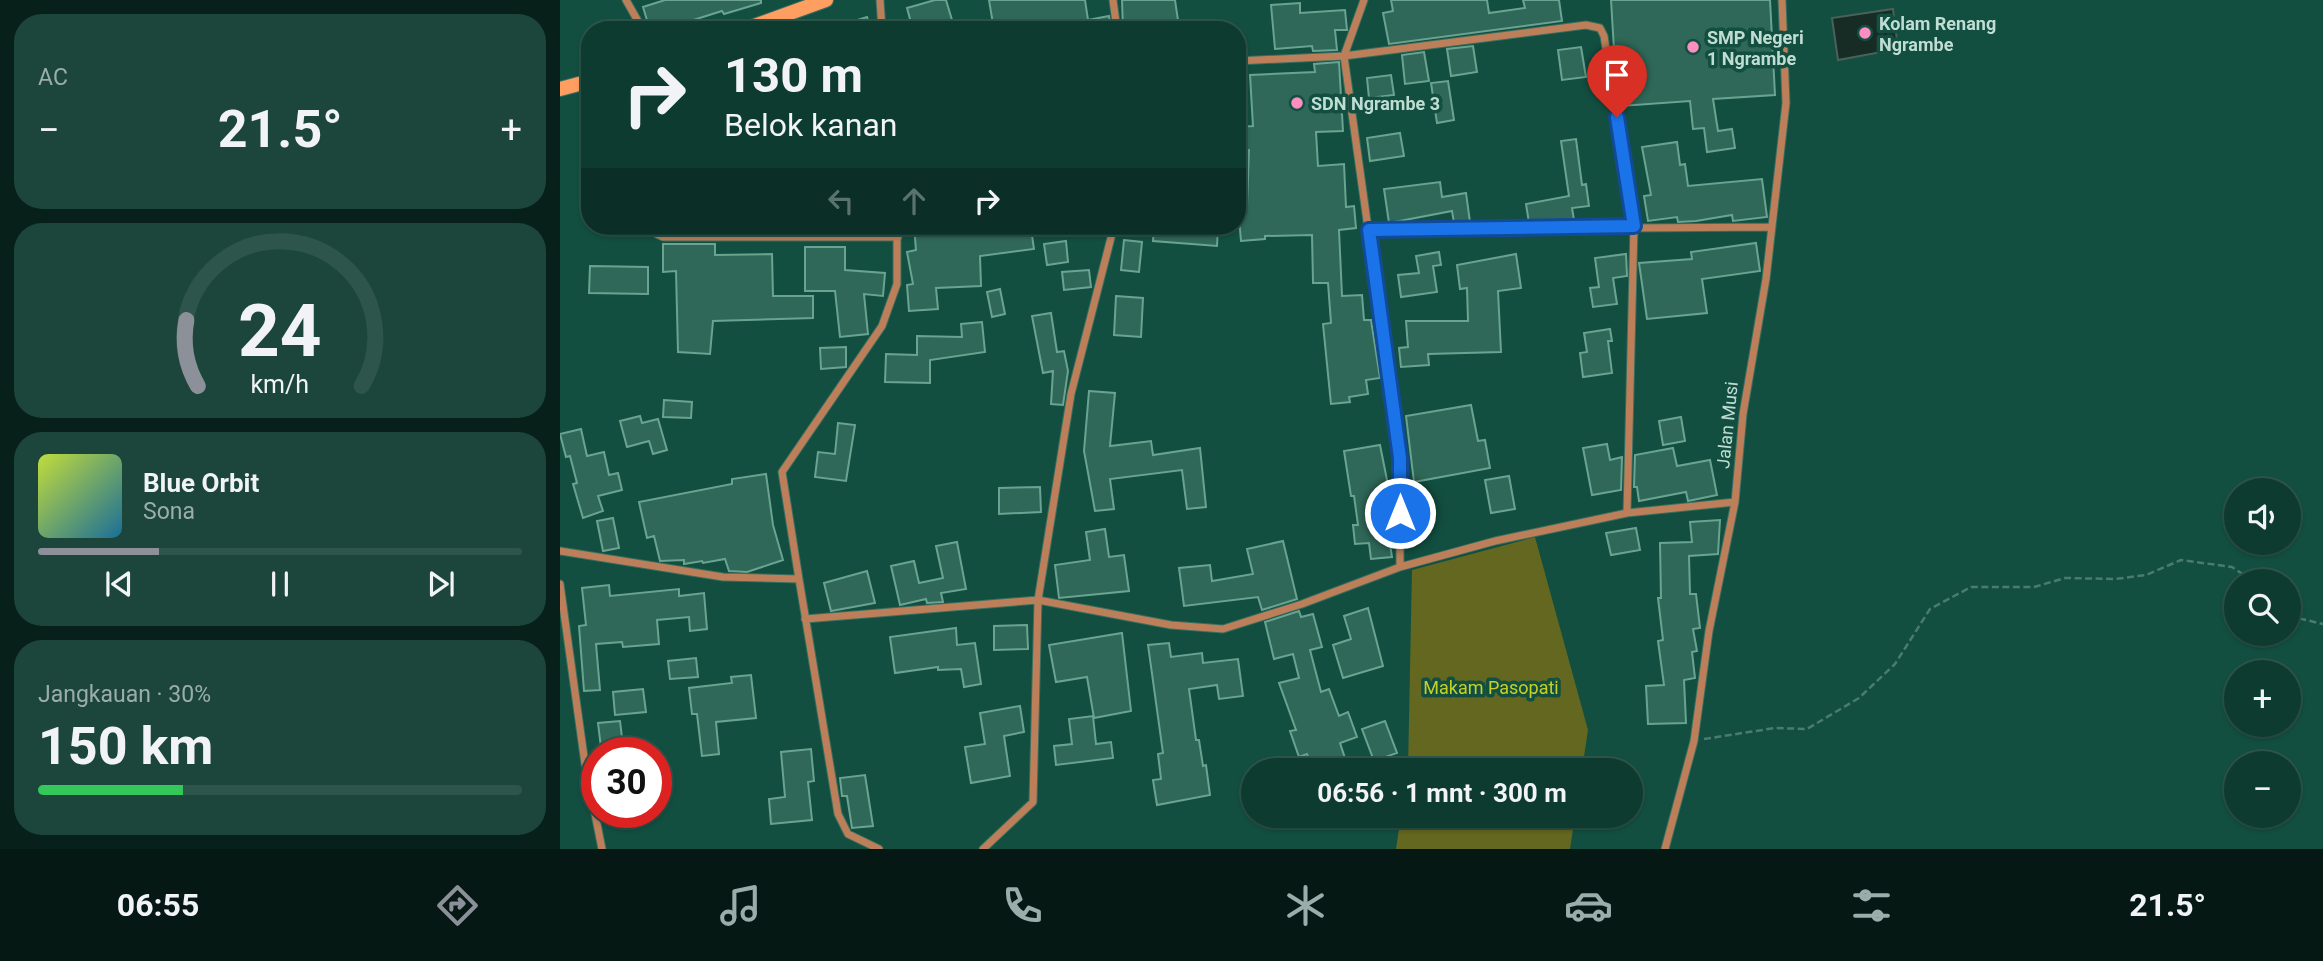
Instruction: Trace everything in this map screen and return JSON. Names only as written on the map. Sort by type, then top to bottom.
[{"type":"main road","points":[[768,21],[826,0]]},
{"type":"main road","points":[[560,89],[581,83]]},
{"type":"street","points":[[626,0],[638,21]]},
{"type":"street","points":[[880,0],[881,21]]},
{"type":"street","points":[[1113,0],[1116,21]]},
{"type":"street","points":[[1364,0],[1344,56],[1400,458],[1400,567]]},
{"type":"street","name":"Jalan Musi","points":[[1665,849],[1694,741],[1709,631],[1735,502],[1743,414],[1772,227],[1786,103],[1782,0]]},
{"type":"street","points":[[1246,61],[1344,56],[1586,25],[1600,28],[1604,36],[1634,226],[1627,513]]},
{"type":"street","points":[[1369,230],[1772,227]]},
{"type":"street","points":[[659,235],[898,237],[897,284],[882,326],[782,472],[842,828],[848,834],[879,849]]},
{"type":"street","points":[[983,849],[1033,802],[1038,600],[1071,394],[1112,235]]},
{"type":"street","points":[[805,619],[1038,600],[1171,625],[1223,629],[1301,604],[1400,567],[1495,541],[1627,513],[1735,502]]},
{"type":"street","points":[[560,551],[723,577],[799,579]]},
{"type":"street","points":[[560,584],[585,764],[602,849]]},
{"type":"path","points":[[1694,741],[1775,728],[1807,729],[1859,698],[1895,664],[1930,609],[1971,587],[2034,587],[2064,578],[2115,579],[2146,575],[2181,561],[2235,569]]},
{"type":"path","points":[[2301,619],[2323,624]]},
{"type":"green space","name":"Makam Pasopati","points":[[1535,537],[1588,730],[1584,758],[1408,758],[1412,570]]},
{"type":"green space","points":[[1399,828],[1573,828],[1570,849],[1396,849]]},
{"type":"water","name":"Kolam Renang Ngrambe","points":[[1893,9],[1898,49],[1838,60],[1832,18]]},
{"type":"building","points":[[665,0],[761,0],[761,3],[724,14],[722,11],[690,21],[647,21],[643,7]]},
{"type":"building","points":[[935,0],[946,0],[952,21],[911,21],[907,8]]},
{"type":"building","points":[[989,0],[1085,0],[1088,20],[1109,16],[1110,21],[992,21]]},
{"type":"building","points":[[1122,0],[1175,0],[1178,21],[1123,21]]},
{"type":"building","points":[[1391,0],[1487,0],[1489,13],[1525,8],[1523,0],[1559,0],[1562,21],[1389,44],[1383,13],[1393,11]]},
{"type":"building","name":"SMP Negeri 1 Ngrambe","points":[[1611,0],[1770,0],[1775,95],[1713,99],[1718,131],[1732,129],[1735,148],[1707,152],[1704,128],[1693,129],[1690,101],[1621,106],[1615,66]]},
{"type":"building","points":[[1300,3],[1300,13],[1345,10],[1347,30],[1335,30],[1337,50],[1313,51],[1312,46],[1275,49],[1271,5]]},
{"type":"building","points":[[1473,46],[1477,72],[1451,76],[1447,49]]},
{"type":"building","points":[[1581,47],[1586,77],[1562,80],[1558,50]]},
{"type":"building","points":[[1424,52],[1429,81],[1405,84],[1402,55]]},
{"type":"building","points":[[1339,62],[1343,131],[1316,132],[1318,166],[1344,164],[1346,207],[1354,206],[1356,228],[1339,230],[1342,296],[1362,295],[1364,320],[1371,320],[1380,378],[1366,380],[1368,394],[1349,397],[1350,402],[1331,404],[1323,324],[1331,323],[1328,283],[1313,283],[1312,235],[1265,236],[1265,239],[1241,241],[1240,235],[1246,235],[1249,150],[1246,150],[1246,126],[1253,126],[1250,75],[1315,72],[1314,64]]},
{"type":"building","points":[[1391,75],[1394,95],[1369,98],[1367,78]]},
{"type":"building","points":[[1448,81],[1454,120],[1437,123],[1431,83]]},
{"type":"building","points":[[1400,133],[1404,156],[1370,161],[1367,138]]},
{"type":"building","points":[[1576,139],[1582,185],[1586,184],[1589,206],[1572,208],[1574,220],[1529,223],[1526,204],[1569,196],[1561,141]]},
{"type":"building","points":[[1677,142],[1680,165],[1685,164],[1688,186],[1762,179],[1767,217],[1733,221],[1732,215],[1696,221],[1678,222],[1677,217],[1648,221],[1644,196],[1651,195],[1642,147]]},
{"type":"building","points":[[1440,182],[1442,197],[1466,193],[1470,222],[1454,223],[1452,211],[1389,223],[1384,189]]},
{"type":"building","points":[[915,235],[1032,235],[1034,249],[980,256],[981,286],[936,288],[938,309],[909,311],[907,285],[913,284],[907,252],[916,250]]},
{"type":"building","points":[[1153,235],[1218,235],[1217,246],[1153,241]]},
{"type":"building","points":[[1124,240],[1142,242],[1139,272],[1121,270]]},
{"type":"building","points":[[1066,241],[1068,262],[1047,265],[1044,244]]},
{"type":"building","points":[[1756,243],[1760,271],[1702,279],[1707,313],[1647,319],[1639,263],[1692,259],[1691,252]]},
{"type":"building","points":[[663,244],[715,244],[715,255],[772,254],[773,296],[813,296],[813,318],[713,321],[710,354],[678,352],[676,271],[663,272]]},
{"type":"building","points":[[805,247],[845,247],[845,270],[885,273],[883,296],[864,294],[868,334],[840,337],[835,291],[805,291]]},
{"type":"building","points":[[1439,252],[1441,265],[1433,266],[1437,292],[1401,297],[1398,275],[1419,273],[1416,256]]},
{"type":"building","points":[[1516,254],[1521,288],[1498,291],[1501,352],[1428,354],[1429,365],[1401,367],[1399,348],[1408,347],[1406,321],[1468,321],[1467,288],[1460,289],[1457,265]]},
{"type":"building","points":[[1626,254],[1627,276],[1613,278],[1617,304],[1593,307],[1590,288],[1599,287],[1595,258]]},
{"type":"building","points":[[590,266],[648,267],[648,294],[589,293]]},
{"type":"building","points":[[1089,270],[1091,287],[1064,290],[1062,272]]},
{"type":"building","points":[[1000,289],[1005,314],[992,317],[987,292]]},
{"type":"building","points":[[1116,296],[1143,298],[1141,337],[1114,335]]},
{"type":"building","points":[[1051,313],[1057,352],[1064,351],[1068,371],[1063,405],[1051,404],[1053,371],[1043,373],[1032,316]]},
{"type":"building","points":[[982,322],[985,352],[930,360],[930,383],[885,382],[886,354],[917,355],[917,336],[962,337],[961,324]]},
{"type":"building","points":[[1610,329],[1612,341],[1608,341],[1612,373],[1583,377],[1580,353],[1587,352],[1584,333]]},
{"type":"building","points":[[846,347],[846,367],[821,369],[820,348]]},
{"type":"building","points":[[1089,391],[1115,393],[1110,446],[1151,441],[1153,455],[1200,448],[1206,507],[1187,509],[1182,470],[1110,479],[1114,509],[1095,511],[1084,451]]},
{"type":"building","points":[[664,400],[692,402],[691,418],[663,417]]},
{"type":"building","points":[[1471,405],[1478,441],[1485,440],[1490,468],[1414,482],[1406,416]]},
{"type":"building","points":[[640,416],[642,423],[658,419],[667,450],[653,454],[649,441],[627,447],[620,421]]},
{"type":"building","points":[[1681,417],[1685,441],[1663,445],[1659,421]]},
{"type":"building","points":[[838,423],[855,425],[846,481],[815,477],[818,452],[835,454]]},
{"type":"building","points":[[581,429],[587,456],[604,452],[609,475],[618,473],[622,490],[598,496],[603,511],[583,518],[573,484],[577,483],[570,456],[566,457],[560,434]]},
{"type":"building","points":[[1607,444],[1610,460],[1622,457],[1621,490],[1592,495],[1583,448]]},
{"type":"building","points":[[1380,445],[1389,490],[1382,491],[1392,557],[1371,559],[1369,543],[1355,544],[1353,525],[1358,525],[1344,451]]},
{"type":"building","points":[[1673,448],[1677,466],[1710,460],[1717,495],[1688,501],[1686,492],[1639,501],[1637,487],[1634,487],[1635,455]]},
{"type":"building","points":[[766,474],[773,525],[783,560],[747,572],[729,571],[725,559],[684,564],[684,560],[660,561],[654,536],[647,538],[639,502],[732,484],[732,479]]},
{"type":"building","points":[[1509,476],[1515,509],[1491,513],[1485,480]]},
{"type":"building","points":[[1040,487],[1041,512],[999,514],[999,488]]},
{"type":"building","points":[[613,518],[619,548],[603,551],[597,521]]},
{"type":"building","points":[[1720,520],[1718,554],[1689,556],[1690,594],[1696,594],[1700,628],[1693,629],[1697,651],[1692,652],[1695,678],[1684,680],[1686,723],[1648,724],[1646,686],[1664,685],[1658,641],[1663,640],[1658,598],[1661,598],[1660,543],[1692,542],[1690,522]]},
{"type":"building","points":[[1636,528],[1640,550],[1611,555],[1606,533]]},
{"type":"building","points":[[1105,529],[1109,557],[1124,555],[1129,591],[1059,598],[1055,565],[1090,560],[1086,532]]},
{"type":"building","points":[[1283,541],[1297,599],[1262,610],[1258,597],[1184,606],[1179,568],[1210,565],[1212,581],[1253,574],[1247,549]]},
{"type":"building","points":[[957,542],[966,589],[941,593],[943,602],[927,603],[926,599],[900,605],[891,566],[914,561],[919,583],[943,578],[936,546]]},
{"type":"building","points":[[867,571],[875,603],[831,611],[824,583]]},
{"type":"building","points":[[609,585],[610,596],[679,589],[679,596],[704,593],[707,629],[690,631],[689,617],[657,620],[659,644],[623,647],[622,642],[596,644],[600,690],[584,691],[579,626],[586,625],[582,588]]},
{"type":"building","points":[[1368,608],[1383,666],[1343,678],[1333,645],[1351,639],[1344,616]]},
{"type":"building","points":[[1299,611],[1301,617],[1313,614],[1322,647],[1310,650],[1321,692],[1329,689],[1339,716],[1348,712],[1357,737],[1340,743],[1345,758],[1308,758],[1307,754],[1299,757],[1290,731],[1296,730],[1279,683],[1299,678],[1293,654],[1274,659],[1265,622]]},
{"type":"building","points":[[1027,625],[1028,649],[994,650],[994,626]]},
{"type":"building","points":[[956,628],[957,645],[975,643],[981,684],[964,687],[961,669],[938,670],[938,667],[895,673],[890,637]]},
{"type":"building","points":[[1122,633],[1131,711],[1094,718],[1087,677],[1056,682],[1049,645]]},
{"type":"building","points":[[1169,643],[1171,657],[1202,653],[1203,663],[1238,659],[1243,696],[1219,699],[1217,685],[1189,689],[1196,740],[1199,740],[1203,766],[1206,765],[1210,795],[1157,805],[1153,780],[1161,779],[1158,754],[1163,753],[1148,645]]},
{"type":"building","points":[[696,658],[698,677],[670,679],[668,661]]},
{"type":"building","points":[[751,675],[756,718],[716,722],[719,754],[702,756],[697,714],[692,714],[689,688],[732,683],[731,677]]},
{"type":"building","points":[[643,689],[646,712],[615,715],[613,692]]},
{"type":"building","points":[[1020,706],[1024,732],[1004,736],[1010,776],[971,783],[965,747],[985,744],[980,713]]},
{"type":"building","points":[[1093,716],[1096,744],[1111,742],[1113,758],[1056,765],[1054,746],[1072,744],[1069,719]]},
{"type":"building","points":[[620,721],[622,737],[600,737],[598,723]]},
{"type":"building","points":[[1385,721],[1397,753],[1373,758],[1362,729]]},
{"type":"building","points":[[811,749],[814,781],[808,782],[812,820],[771,824],[769,799],[785,797],[781,752]]},
{"type":"building","points":[[865,775],[873,826],[852,828],[847,796],[842,796],[840,778]]},
{"type":"place","name":"Kolam Renang Ngrambe","points":[[1865,33]]},
{"type":"place","name":"SMP Negeri 1 Ngrambe","points":[[1693,47]]},
{"type":"place","name":"SDN Ngrambe 3","points":[[1297,103]]},
{"type":"route","points":[[1400,513],[1400,458],[1369,230],[1634,226],[1617,117]]}]
